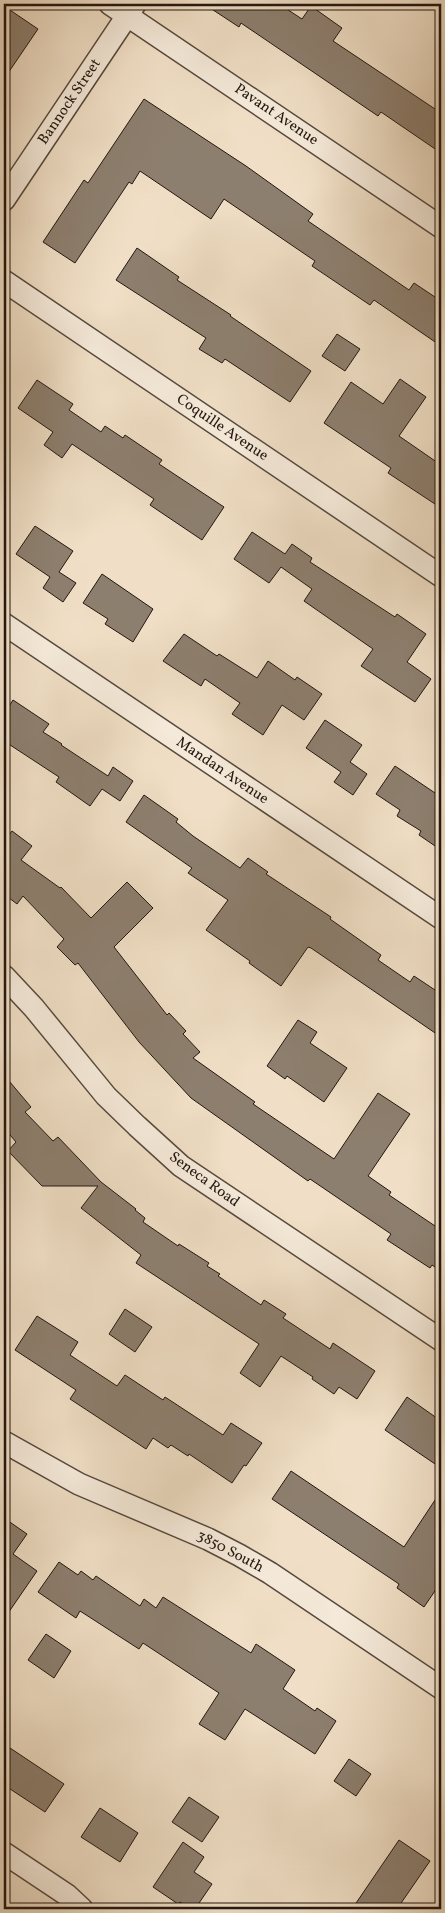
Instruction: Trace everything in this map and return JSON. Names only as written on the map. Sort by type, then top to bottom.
[{"type":"street","name":"Pavant Avenue","points":[[110,4],[132,10],[441,226]]},
{"type":"street","name":"Bannock Street","points":[[4,200],[132,10]]},
{"type":"street","name":"Coquille Avenue","points":[[4,281],[441,576]]},
{"type":"street","name":"Mandan Avenue","points":[[4,624],[441,918]]},
{"type":"street","name":"Seneca Road","points":[[4,976],[34,1008],[106,1096],[182,1166],[441,1340]]},
{"type":"street","name":"3850 South","points":[[4,1442],[79,1484],[208,1539],[239,1555],[270,1573],[441,1688]]},
{"type":"street","points":[[4,1853],[67,1895],[82,1909]]},
{"type":"building","points":[[204,4],[279,4],[302,19],[311,6],[342,28],[333,41],[441,113],[441,153],[381,112],[378,116],[241,23],[239,27]]},
{"type":"building","points":[[4,6],[38,29],[4,79]]},
{"type":"building","points":[[144,99],[246,166],[313,214],[308,221],[409,290],[414,283],[441,301],[441,346],[374,300],[370,305],[312,266],[315,261],[224,199],[211,219],[140,171],[132,184],[129,182],[75,263],[43,242],[84,180],[88,183]]},
{"type":"building","points":[[137,248],[179,277],[177,280],[311,371],[290,402],[225,359],[222,363],[199,349],[206,338],[116,280]]},
{"type":"building","points":[[337,334],[360,349],[345,371],[322,356]]},
{"type":"building","points":[[400,379],[426,397],[399,436],[441,465],[441,508],[388,473],[391,468],[324,423],[351,382],[383,404]]},
{"type":"building","points":[[37,380],[73,404],[69,410],[101,432],[105,426],[123,438],[125,435],[162,460],[159,464],[224,507],[202,540],[150,505],[154,499],[72,444],[62,458],[44,445],[53,432],[18,408]]},
{"type":"building","points":[[35,526],[73,551],[59,572],[76,583],[63,602],[43,588],[50,577],[16,554]]},
{"type":"building","points":[[252,532],[285,554],[292,544],[312,558],[310,562],[395,617],[397,614],[426,634],[407,662],[431,679],[415,702],[361,666],[373,649],[304,601],[312,589],[281,567],[269,583],[234,559]]},
{"type":"building","points":[[102,574],[153,609],[133,642],[105,624],[108,619],[83,603]]},
{"type":"building","points":[[184,634],[217,656],[219,654],[257,678],[268,661],[295,680],[297,677],[322,694],[304,720],[282,705],[263,735],[232,714],[240,703],[205,679],[201,686],[163,661]]},
{"type":"building","points":[[13,700],[49,724],[43,732],[61,745],[108,776],[113,767],[133,781],[120,801],[102,789],[90,806],[56,782],[59,777],[4,741],[4,714]]},
{"type":"building","points":[[325,720],[362,745],[350,762],[367,774],[353,795],[334,782],[341,772],[306,748]]},
{"type":"building","points":[[395,766],[441,797],[441,850],[419,835],[421,831],[397,816],[400,810],[376,794]]},
{"type":"building","points":[[144,795],[178,819],[176,822],[193,836],[240,868],[248,858],[268,872],[266,874],[331,917],[330,919],[381,955],[378,960],[410,982],[414,976],[441,994],[441,1037],[311,948],[308,947],[281,986],[206,930],[228,900],[188,873],[192,868],[126,822]]},
{"type":"building","points":[[12,831],[32,846],[21,860],[61,887],[91,918],[127,882],[153,908],[114,947],[167,1015],[169,1013],[186,1031],[183,1034],[200,1052],[193,1058],[255,1102],[253,1104],[334,1159],[378,1093],[410,1114],[368,1176],[391,1192],[389,1195],[441,1230],[441,1271],[432,1265],[430,1268],[387,1240],[391,1234],[310,1179],[308,1181],[191,1098],[139,1042],[78,963],[75,965],[57,947],[64,939],[23,896],[17,904],[4,894],[4,842]]},
{"type":"building","points":[[298,1020],[317,1032],[310,1043],[347,1068],[324,1102],[287,1076],[285,1079],[267,1066]]},
{"type":"building","points":[[4,1075],[31,1107],[25,1112],[53,1141],[58,1137],[101,1182],[136,1209],[145,1218],[143,1222],[178,1246],[179,1244],[209,1263],[207,1266],[220,1274],[218,1276],[261,1305],[264,1300],[286,1314],[283,1318],[330,1349],[333,1343],[375,1371],[357,1399],[339,1387],[334,1394],[312,1379],[313,1377],[281,1356],[260,1387],[240,1373],[259,1344],[136,1263],[141,1255],[81,1208],[98,1186],[42,1186],[8,1151],[16,1142],[4,1130]]},
{"type":"building","points":[[125,1309],[152,1327],[135,1352],[109,1334]]},
{"type":"building","points":[[37,1316],[78,1342],[70,1355],[117,1386],[125,1375],[163,1400],[165,1397],[223,1435],[231,1423],[262,1443],[232,1483],[189,1454],[188,1456],[171,1445],[168,1448],[153,1438],[146,1449],[70,1399],[76,1390],[15,1350]]},
{"type":"building","points":[[407,1397],[441,1421],[441,1468],[385,1430]]},
{"type":"building","points":[[291,1471],[404,1547],[441,1491],[441,1582],[424,1607],[397,1588],[399,1584],[272,1499]]},
{"type":"building","points":[[4,1518],[27,1534],[13,1554],[37,1571],[4,1619]]},
{"type":"building","points":[[59,1562],[78,1575],[81,1571],[93,1580],[96,1576],[140,1606],[144,1599],[156,1608],[163,1597],[251,1653],[256,1644],[295,1670],[283,1689],[315,1711],[317,1708],[336,1721],[315,1754],[245,1709],[225,1740],[199,1724],[219,1693],[143,1643],[139,1649],[80,1611],[76,1618],[38,1592]]},
{"type":"building","points":[[46,1634],[71,1651],[54,1678],[28,1660]]},
{"type":"building","points":[[4,1744],[64,1784],[45,1812],[4,1785]]},
{"type":"building","points":[[349,1759],[371,1774],[356,1796],[334,1781]]},
{"type":"building","points":[[189,1797],[219,1817],[202,1842],[172,1822]]},
{"type":"building","points":[[100,1808],[138,1833],[120,1862],[81,1837]]},
{"type":"building","points":[[399,1840],[430,1861],[397,1909],[352,1909]]},
{"type":"building","points":[[183,1842],[204,1857],[194,1872],[212,1884],[195,1909],[191,1909],[180,1902],[178,1904],[153,1887]]}]
